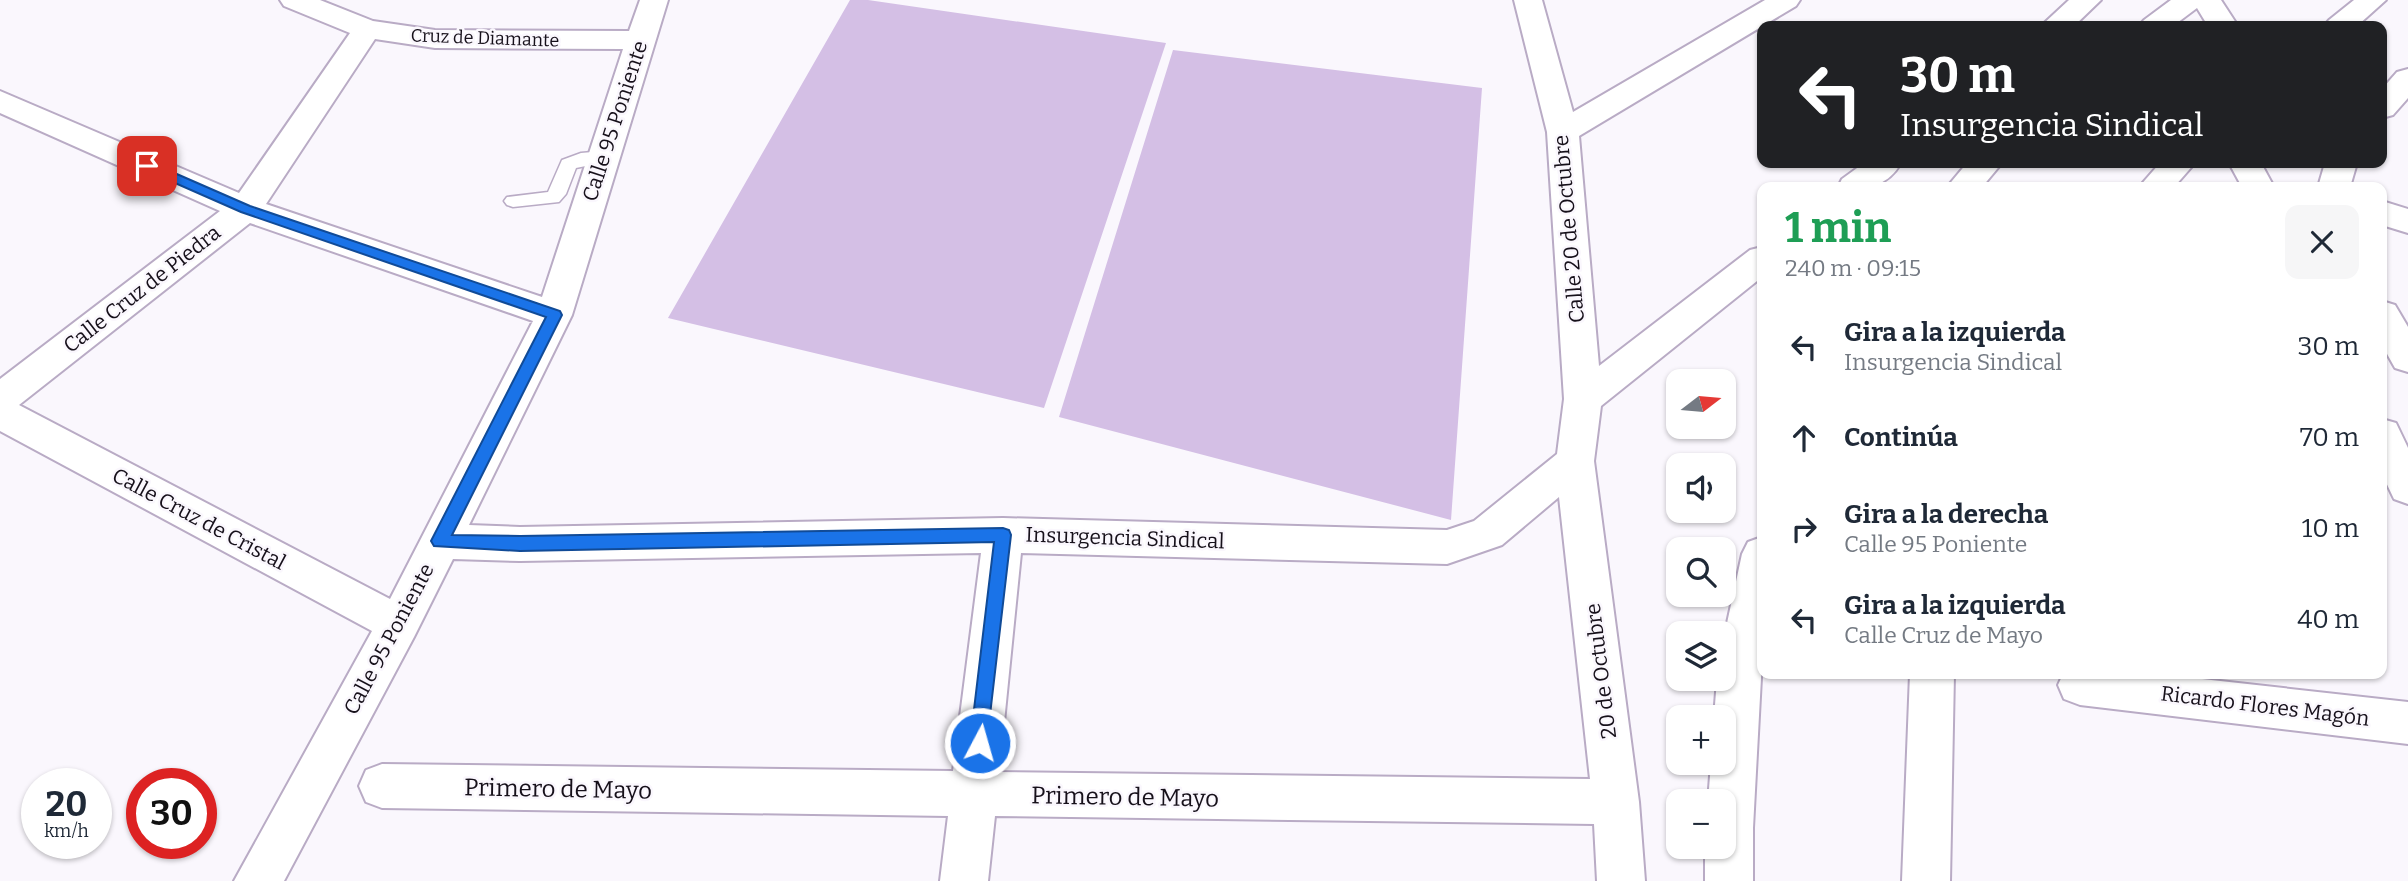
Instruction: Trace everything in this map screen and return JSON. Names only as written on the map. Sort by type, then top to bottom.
[{"type":"street","name":"Cruz de Diamante","points":[[294,0],[367,29],[435,39],[641,40]]},
{"type":"street","name":"Calle 95 Poniente","points":[[258,881],[399,624],[555,315],[654,0]]},
{"type":"street","name":"Calle 20 de Octubre","points":[[1528,0],[1563,132],[1583,399],[1576,461]]},
{"type":"street","points":[[1563,132],[1786,0]]},
{"type":"street","points":[[2062,21],[2087,0]]},
{"type":"street","points":[[2207,0],[2219,21]]},
{"type":"street","points":[[2345,21],[2372,0]]},
{"type":"street","name":"Calle Cruz de Piedra","points":[[0,399],[246,209],[367,29]]},
{"type":"street","points":[[0,101],[246,209],[555,315]]},
{"type":"street","points":[[1860,182],[1879,168]]},
{"type":"street","points":[[1968,182],[1981,168]]},
{"type":"street","points":[[2160,182],[2174,168]]},
{"type":"street","points":[[2387,215],[2408,221]]},
{"type":"street","points":[[1583,399],[1757,263]]},
{"type":"street","points":[[2387,322],[2408,358]]},
{"type":"street","name":"Calle Cruz de Cristal","points":[[0,413],[399,624]]},
{"type":"street","points":[[2387,445],[2408,489],[2387,487]]},
{"type":"street","name":"Insurgencia Sindical","points":[[440,541],[520,544],[1003,535],[1447,547],[1488,533],[1576,461]]},
{"type":"street","name":"20 de Octubre","points":[[1576,461],[1616,802],[1621,881]]},
{"type":"street","points":[[964,881],[1003,535]]},
{"type":"street","points":[[1729,881],[1729,828],[1740,662],[1757,579]]},
{"type":"street","points":[[1926,881],[1932,679]]},
{"type":"street","name":"Ricardo Flores Magón","points":[[2080,685],[2408,723]]},
{"type":"street","name":"Primero de Mayo","points":[[382,786],[1616,802]]},
{"type":"lane","points":[[513,201],[553,198],[568,164],[581,159],[604,157]]},
{"type":"shaded area","points":[[850,0],[868,0],[1166,43],[1044,408],[668,318]]},
{"type":"shaded area","points":[[1173,50],[1482,88],[1451,520],[1059,417]]},
{"type":"route","points":[[147,166],[246,209],[555,315],[440,541],[520,544],[1003,535],[980,743]]}]
